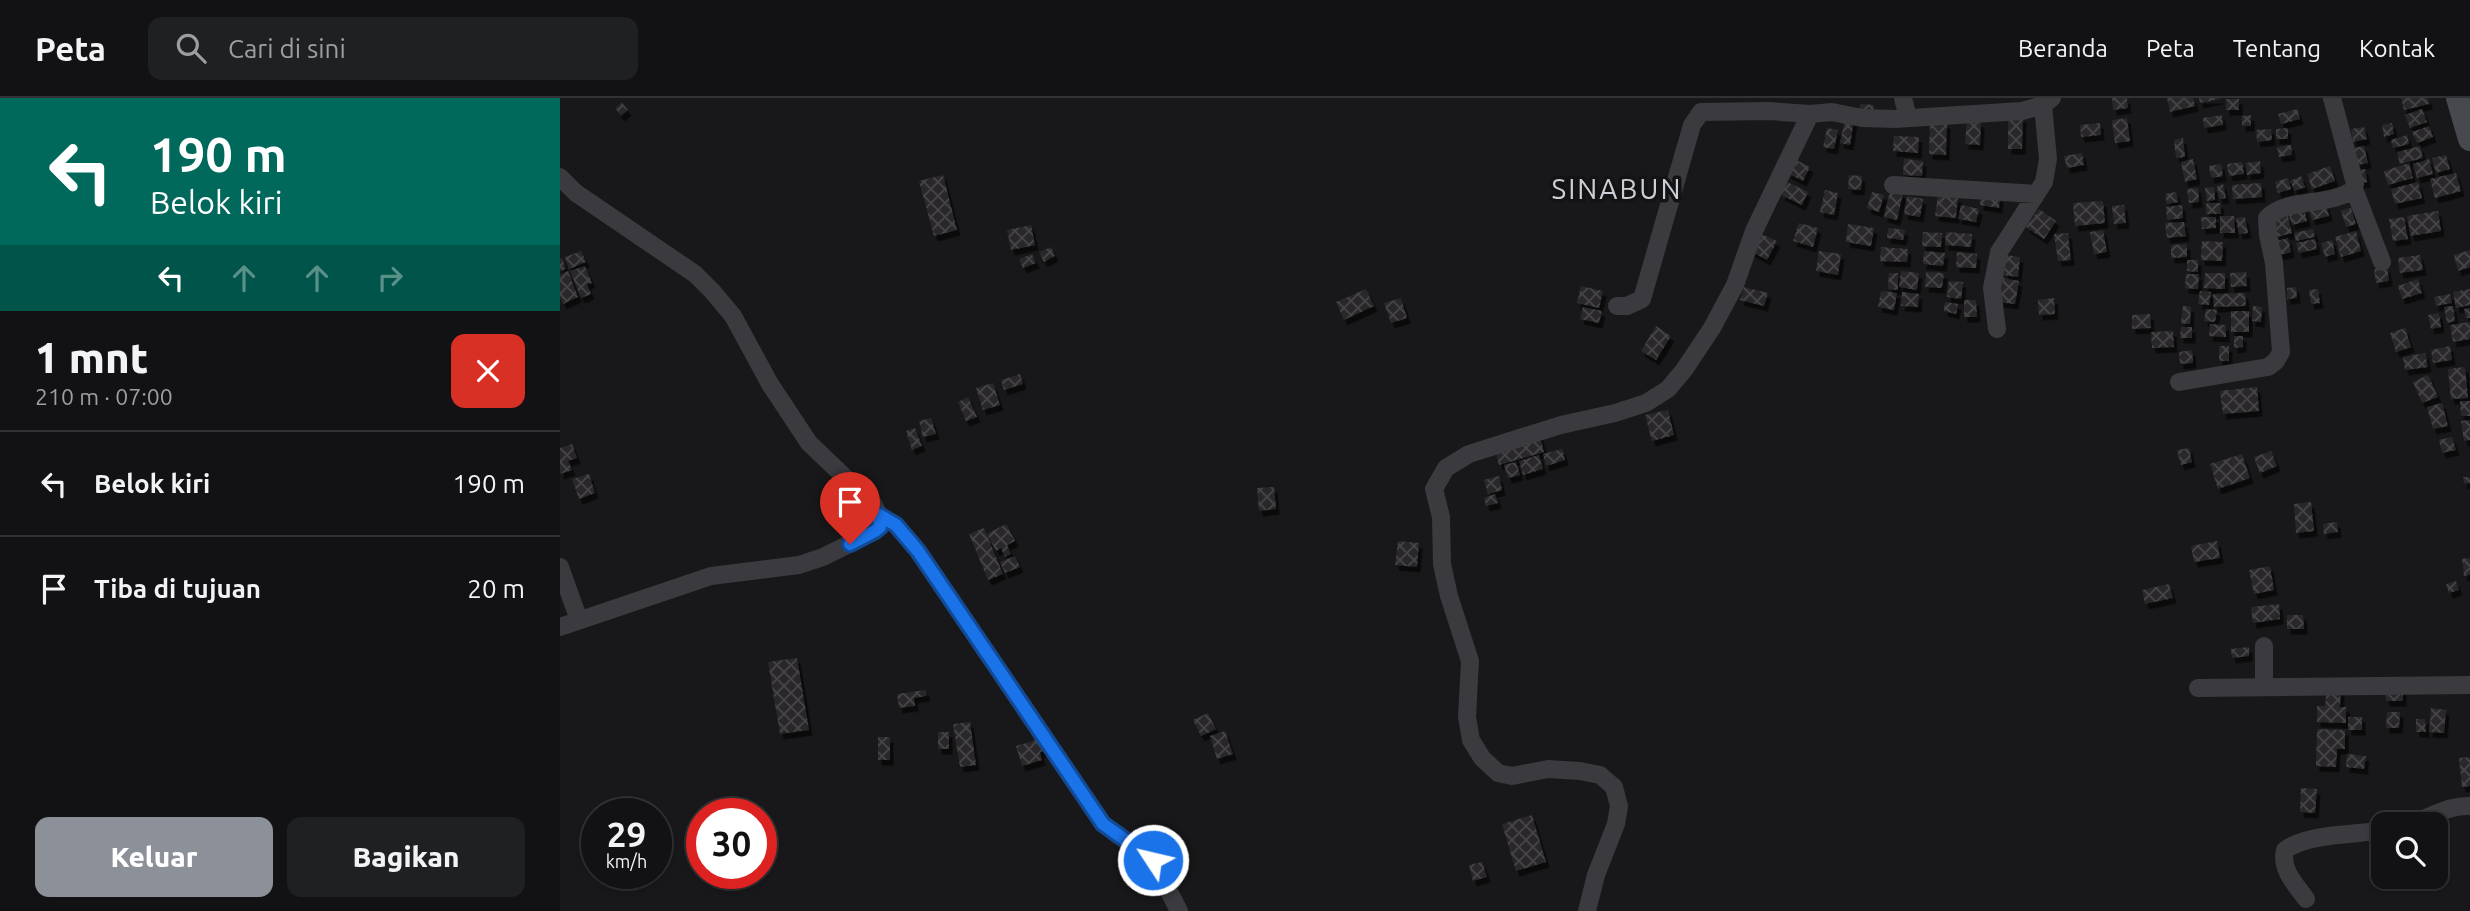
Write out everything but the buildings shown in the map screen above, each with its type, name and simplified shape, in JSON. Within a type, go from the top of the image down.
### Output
[{"type":"street","points":[[1903,98],[1908,118]]},
{"type":"street","points":[[2332,98],[2355,184],[2354,189],[2382,262]]},
{"type":"street","points":[[2458,98],[2470,139]]},
{"type":"street","points":[[1617,306],[1627,306],[1642,299],[1692,125],[1701,112],[1832,112],[1875,119],[1908,118],[2022,111],[2047,101],[2048,169],[2044,182],[1998,252],[1992,288],[1997,329]]},
{"type":"street","points":[[1587,911],[1596,875],[1616,824],[1619,806],[1614,788],[1600,775],[1580,771],[1548,769],[1512,776],[1498,773],[1482,758],[1471,740],[1467,717],[1470,661],[1449,596],[1443,564],[1441,517],[1434,489],[1446,468],[1469,454],[1561,425],[1646,403],[1668,389],[1712,328],[1735,285],[1754,230],[1810,114]]},
{"type":"street","points":[[560,177],[576,192],[695,274],[712,292],[733,316],[769,384],[809,443],[874,505],[879,515],[880,527],[823,557],[799,565],[699,579],[560,626]]},
{"type":"street","points":[[1893,185],[2036,194]]},
{"type":"street","points":[[2179,382],[2268,367],[2276,361],[2280,352],[2279,321],[2267,218],[2279,209],[2343,195],[2354,189]]},
{"type":"street","points":[[879,515],[896,525],[918,551],[1103,824],[1153,860],[1180,911]]},
{"type":"street","points":[[560,566],[579,620]]},
{"type":"street","points":[[2264,646],[2264,686]]},
{"type":"street","points":[[2198,688],[2470,685]]},
{"type":"street","points":[[2438,812],[2447,808],[2470,806]]},
{"type":"street","points":[[2306,899],[2290,877],[2283,857],[2285,850],[2292,845],[2314,840],[2371,832]]},
{"type":"district","name":"SINABUN","points":[[1617,188]]},
{"type":"route","points":[[850,544],[880,527],[879,515],[896,525],[918,551],[1103,824],[1153,860]]}]
